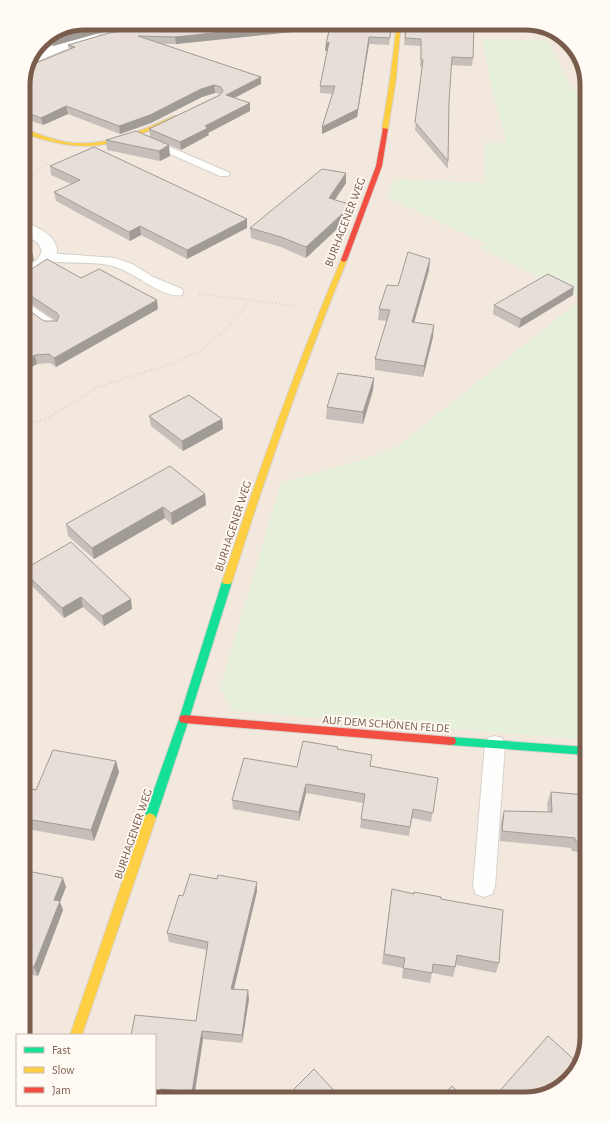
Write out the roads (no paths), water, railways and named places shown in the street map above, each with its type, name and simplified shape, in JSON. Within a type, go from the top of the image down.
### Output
[{"type":"street","name":"BURHAGENER WEG","points":[[76,1034],[184,719],[261,476],[323,309],[350,245],[380,166],[393,79],[398,30]]},
{"type":"street","points":[[39,56],[60,48],[110,35]]},
{"type":"street","points":[[30,134],[40,139],[60,144],[94,146],[137,136],[187,112]]},
{"type":"street","points":[[30,231],[45,240],[49,249],[48,257],[40,266],[30,272]]},
{"type":"street","name":"AUF DEM SCHÖNEN FELDE","points":[[184,719],[580,751]]},
{"type":"lane","points":[[137,136],[224,174]]},
{"type":"lane","points":[[48,257],[111,261],[128,267],[148,280],[177,292]]},
{"type":"lane","points":[[30,311],[52,326]]},
{"type":"lane","points":[[484,887],[495,744]]}]
